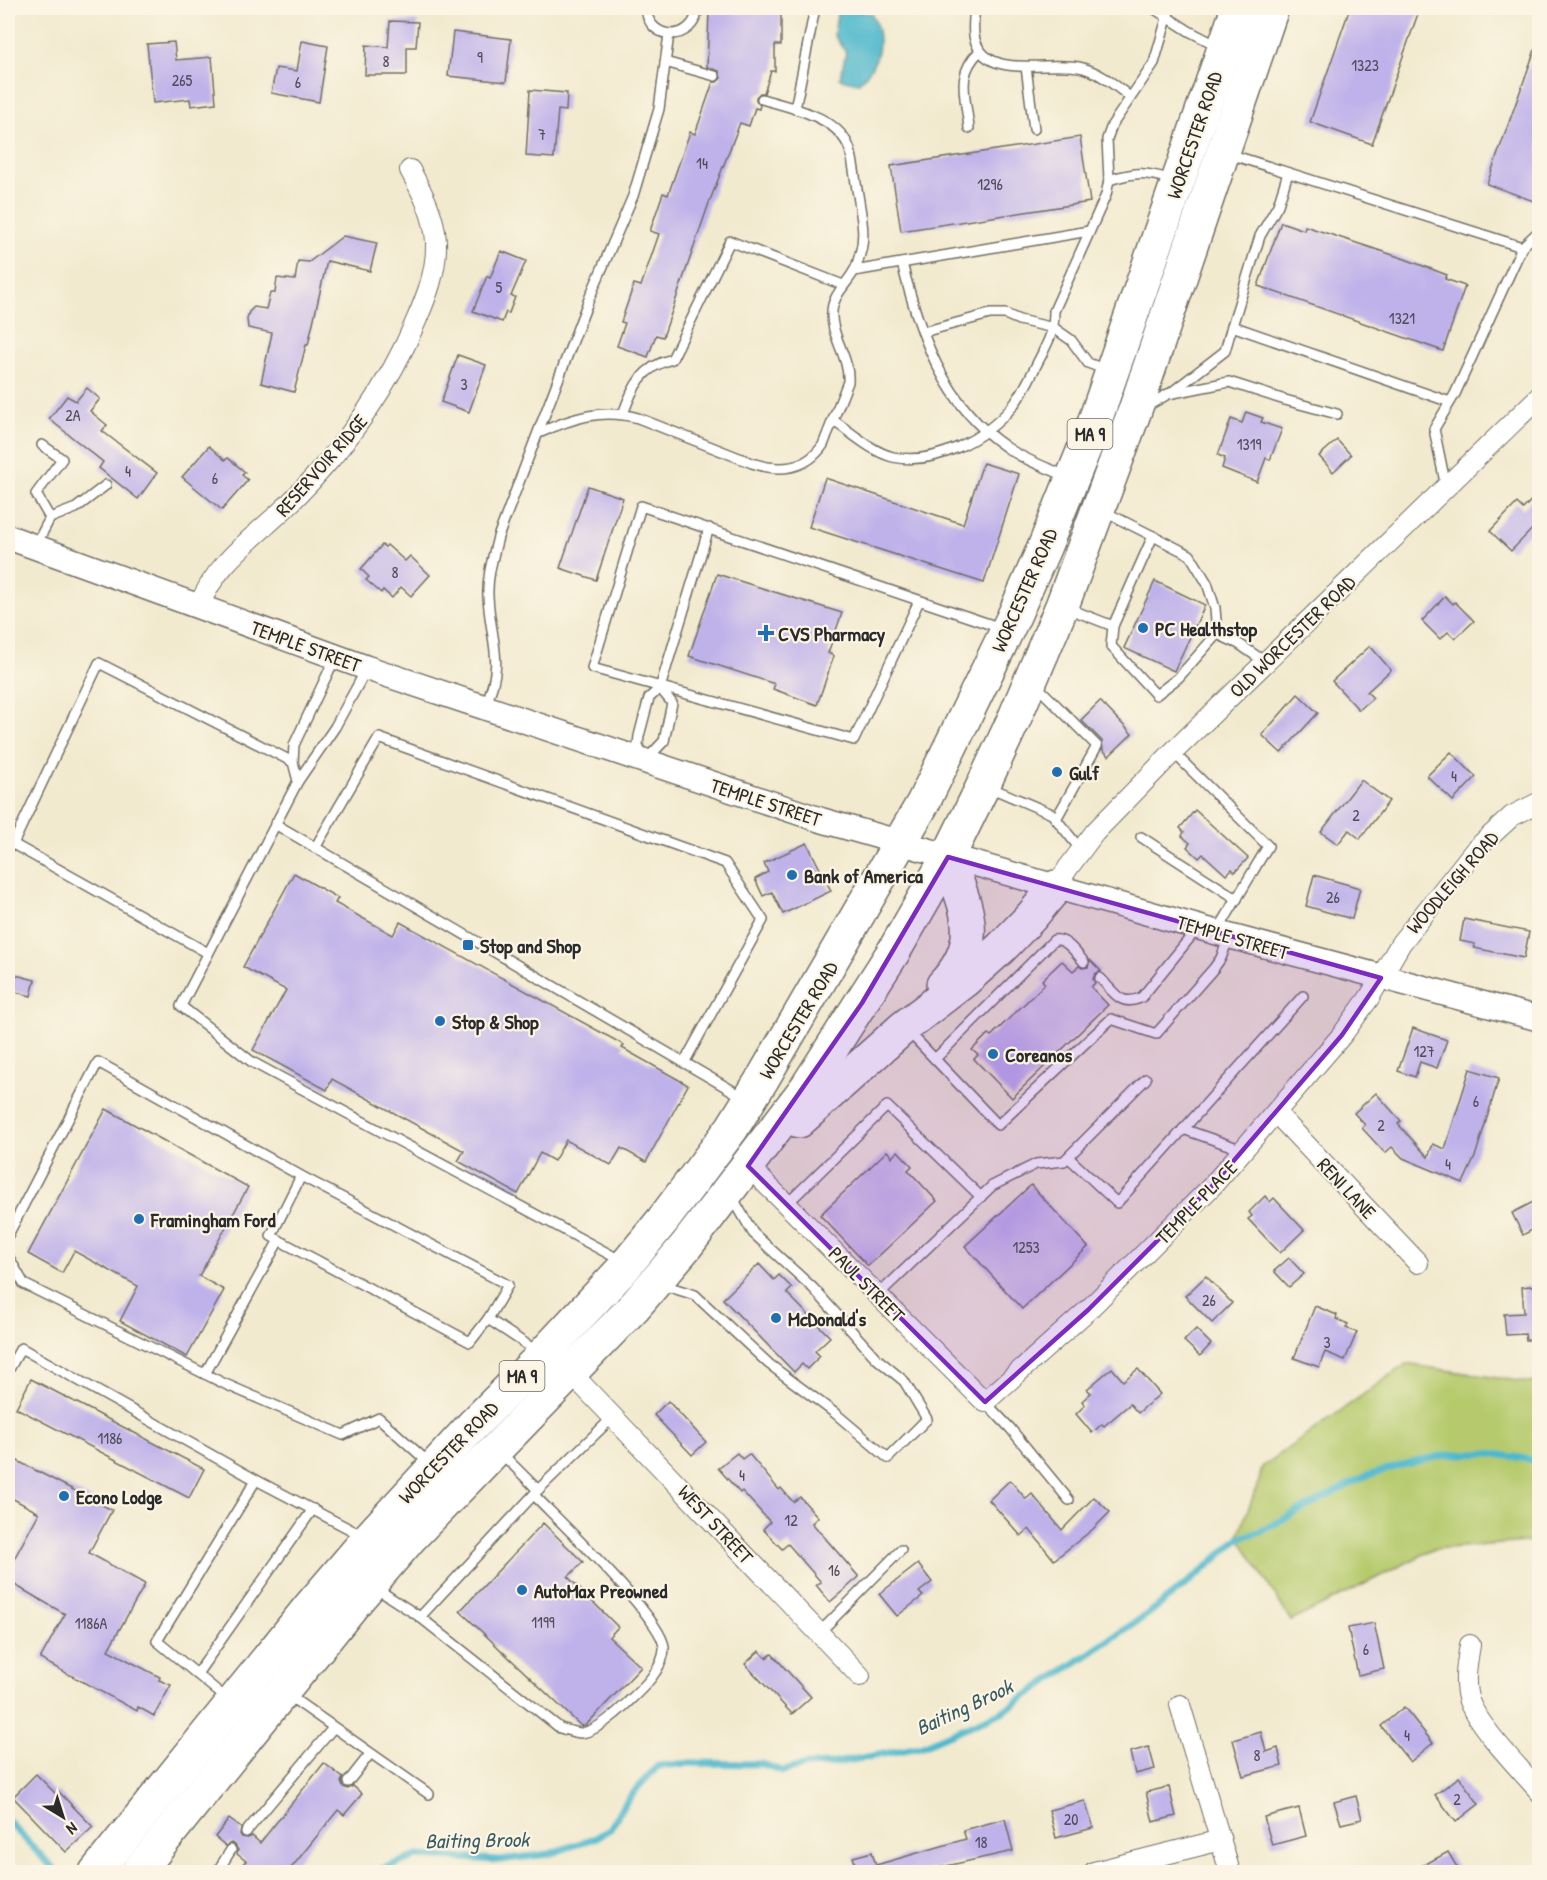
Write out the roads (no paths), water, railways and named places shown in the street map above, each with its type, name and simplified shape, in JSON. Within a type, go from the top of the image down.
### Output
[{"type":"highway","name":"WORCESTER ROAD","points":[[96,1872],[368,1539],[433,1467],[542,1355],[627,1263],[693,1180],[750,1100],[900,844],[1008,630],[1044,549],[1112,373],[1238,8]]},
{"type":"highway","name":"WORCESTER ROAD","points":[[138,1872],[410,1538],[572,1373],[655,1282],[729,1191],[832,1050],[900,941],[948,857],[984,784],[1062,606],[1134,413],[1272,8]]},
{"type":"highway","points":[[904,1027],[952,976],[968,946],[970,933],[967,915],[948,857]]},
{"type":"highway","points":[[748,1166],[904,1027],[964,981],[1001,948],[1056,888]]},
{"type":"street","name":"RESERVOIR RIDGE","points":[[199,608],[205,590],[226,561],[292,501],[347,439],[380,392],[409,339],[431,281],[436,242],[428,206],[410,170]]},
{"type":"street","name":"OLD WORCESTER ROAD","points":[[1056,888],[1095,832],[1173,752],[1539,396]]},
{"type":"street","name":"TEMPLE STREET","points":[[8,537],[367,668],[821,820],[1056,888],[1539,1019]]},
{"type":"street","name":"WOODLEIGH ROAD","points":[[1381,978],[1411,928],[1475,850],[1512,816],[1539,802]]},
{"type":"street","name":"TEMPLE PLACE","points":[[985,1402],[1126,1274],[1212,1186],[1349,1026],[1381,978]]},
{"type":"street","name":"RENI LANE","points":[[1276,1113],[1418,1263]]},
{"type":"street","name":"PAUL STREET","points":[[748,1166],[985,1402]]},
{"type":"street","name":"WEST STREET","points":[[572,1373],[860,1676]]},
{"type":"street","points":[[1470,1646],[1466,1683],[1469,1700],[1484,1725],[1539,1792]]},
{"type":"street","points":[[1180,1705],[1230,1872]]},
{"type":"street","points":[[1094,1872],[1221,1840]]},
{"type":"lane","points":[[646,8],[648,19],[653,26],[669,34],[678,33],[692,25],[698,8]]},
{"type":"lane","points":[[795,109],[814,8]]},
{"type":"lane","points":[[975,8],[974,38],[980,51],[992,61],[1026,67],[1063,65],[1083,68],[1100,75],[1130,97]]},
{"type":"lane","points":[[1153,8],[1168,11],[1189,31],[1224,49]]},
{"type":"lane","points":[[834,421],[874,449],[892,457],[911,458],[951,450],[985,430],[1012,407],[1022,393],[1054,328],[1054,311],[1106,195],[1109,180],[1107,139],[1112,125],[1154,63],[1168,11]]},
{"type":"lane","points":[[484,707],[496,677],[497,662],[488,596],[489,576],[498,537],[589,299],[633,196],[658,109],[669,34]]},
{"type":"lane","points":[[969,128],[964,80],[966,69],[980,51]]},
{"type":"lane","points":[[665,62],[715,76]]},
{"type":"lane","points":[[1026,67],[1034,129]]},
{"type":"lane","points":[[539,433],[586,415],[623,414],[766,467],[800,465],[818,453],[834,421],[848,382],[848,365],[833,323],[832,310],[843,285],[854,271],[861,252],[862,219],[850,148],[841,134],[818,118],[762,99]]},
{"type":"lane","points":[[1222,152],[1522,247]]},
{"type":"lane","points":[[1109,180],[1134,173],[1147,173],[1178,181]]},
{"type":"lane","points":[[1134,413],[1168,394],[1226,351],[1260,236],[1278,206],[1288,173]]},
{"type":"lane","points":[[1446,487],[1434,429],[1450,402],[1522,247],[1539,230]]},
{"type":"lane","points":[[854,271],[1089,231]]},
{"type":"lane","points":[[623,414],[637,382],[649,368],[672,359],[730,241],[843,285]]},
{"type":"lane","points":[[902,263],[914,310],[941,375],[969,415],[1007,448],[1072,479]]},
{"type":"lane","points":[[923,332],[990,314],[1005,314],[1019,320],[1054,328],[1071,340],[1088,363],[1112,373]]},
{"type":"lane","points":[[1232,326],[1450,402]]},
{"type":"lane","points":[[1168,394],[1229,382],[1337,414]]},
{"type":"lane","points":[[42,445],[62,459],[36,494],[50,518]]},
{"type":"lane","points":[[35,547],[50,518],[76,508],[106,485]]},
{"type":"lane","points":[[919,601],[854,741],[592,668],[641,506],[1008,630]]},
{"type":"lane","points":[[1098,509],[1153,536],[1190,555],[1207,583],[1215,608],[1217,634],[1179,678],[1156,695],[1111,646],[1113,627],[1153,536]]},
{"type":"lane","points":[[660,688],[672,703],[664,741],[644,762],[638,745],[649,698],[660,688],[709,528]]},
{"type":"lane","points":[[1062,606],[1113,627]]},
{"type":"lane","points":[[1217,634],[1239,644],[1265,662]]},
{"type":"lane","points":[[298,781],[293,762],[294,745],[336,656]]},
{"type":"lane","points":[[208,953],[13,844],[99,663],[293,762]]},
{"type":"lane","points":[[367,668],[335,727],[298,781],[181,1006],[252,1062],[627,1263]]},
{"type":"lane","points":[[1031,680],[1097,746],[1056,819]]},
{"type":"lane","points":[[315,848],[379,738],[725,863],[763,920],[684,1062]]},
{"type":"lane","points":[[1100,978],[1122,1001],[1133,1002],[1142,997],[1215,932],[1268,846],[1173,752]]},
{"type":"lane","points":[[984,784],[1052,814],[1081,850]]},
{"type":"lane","points":[[275,824],[750,1100]]},
{"type":"lane","points":[[1141,837],[1237,899]]},
{"type":"lane","points":[[904,1027],[998,1125],[1111,1019],[1156,1034],[1215,968],[1221,958],[1215,932]]},
{"type":"lane","points":[[935,1059],[1054,940],[1059,939],[1064,942],[1084,962]]},
{"type":"lane","points":[[1068,1157],[1117,1203],[1303,996]]},
{"type":"lane","points":[[8,1235],[98,1062],[301,1176],[508,1285],[470,1342],[271,1236],[301,1176]]},
{"type":"lane","points":[[878,1295],[992,1186],[1036,1164],[1064,1161],[1146,1079]]},
{"type":"lane","points":[[787,1204],[887,1106],[981,1197]]},
{"type":"lane","points":[[1183,1129],[1244,1151]]},
{"type":"lane","points":[[655,1282],[695,1295],[769,1364],[836,1414],[888,1458],[927,1419],[904,1381],[876,1358],[813,1288],[753,1233],[729,1191]]},
{"type":"lane","points":[[205,1374],[279,1240]]},
{"type":"lane","points":[[8,1256],[24,1284],[205,1374],[343,1435],[379,1418],[433,1467]]},
{"type":"lane","points":[[488,1318],[542,1355]]},
{"type":"lane","points":[[8,1371],[21,1348],[256,1480],[368,1539]]},
{"type":"lane","points":[[985,1402],[1010,1428],[1069,1500]]},
{"type":"lane","points":[[420,1617],[536,1492],[614,1416]]},
{"type":"lane","points":[[370,1585],[420,1617],[560,1728],[580,1733],[588,1731],[613,1716],[638,1693],[660,1666],[664,1647],[658,1629],[590,1550],[496,1448]]},
{"type":"lane","points":[[232,1703],[157,1641],[256,1480]]},
{"type":"lane","points":[[197,1674],[313,1509]]},
{"type":"lane","points":[[819,1633],[902,1550]]},
{"type":"lane","points":[[284,1692],[429,1794]]},
{"type":"lane","points":[[246,1832],[333,1728]]},
{"type":"lane","points":[[348,1782],[370,1754]]},
{"type":"lane","points":[[217,1872],[231,1850]]},
{"type":"water","points":[[838,8],[872,14],[876,24],[879,42],[876,60],[858,83],[840,79],[846,52],[834,35]]},
{"type":"waterway","name":"Baiting Brook","points":[[376,1872],[417,1856],[500,1860],[549,1854],[595,1838],[610,1829],[623,1806],[658,1766],[691,1763],[762,1764],[783,1771],[920,1747],[1002,1712],[1148,1614],[1200,1573],[1239,1538],[1259,1532],[1366,1476],[1445,1455],[1489,1453],[1540,1461]]},
{"type":"waterway","name":"Baiting Brook","points":[[8,1821],[55,1870]]},
{"type":"place","name":"PC Healthstop","points":[[1143,628]]},
{"type":"place","name":"CVS Pharmacy","points":[[766,633]]},
{"type":"place","name":"Gulf","points":[[1057,772]]},
{"type":"place","name":"Bank of America","points":[[792,875]]},
{"type":"place","name":"Stop and Shop","points":[[468,945]]},
{"type":"place","name":"Stop & Shop","points":[[440,1021]]},
{"type":"place","name":"Coreanos","points":[[993,1054]]},
{"type":"place","name":"Framingham Ford","points":[[139,1219]]},
{"type":"place","name":"McDonald's","points":[[776,1318]]},
{"type":"place","name":"Econo Lodge","points":[[64,1496]]},
{"type":"place","name":"AutoMax Preowned","points":[[522,1590]]}]
